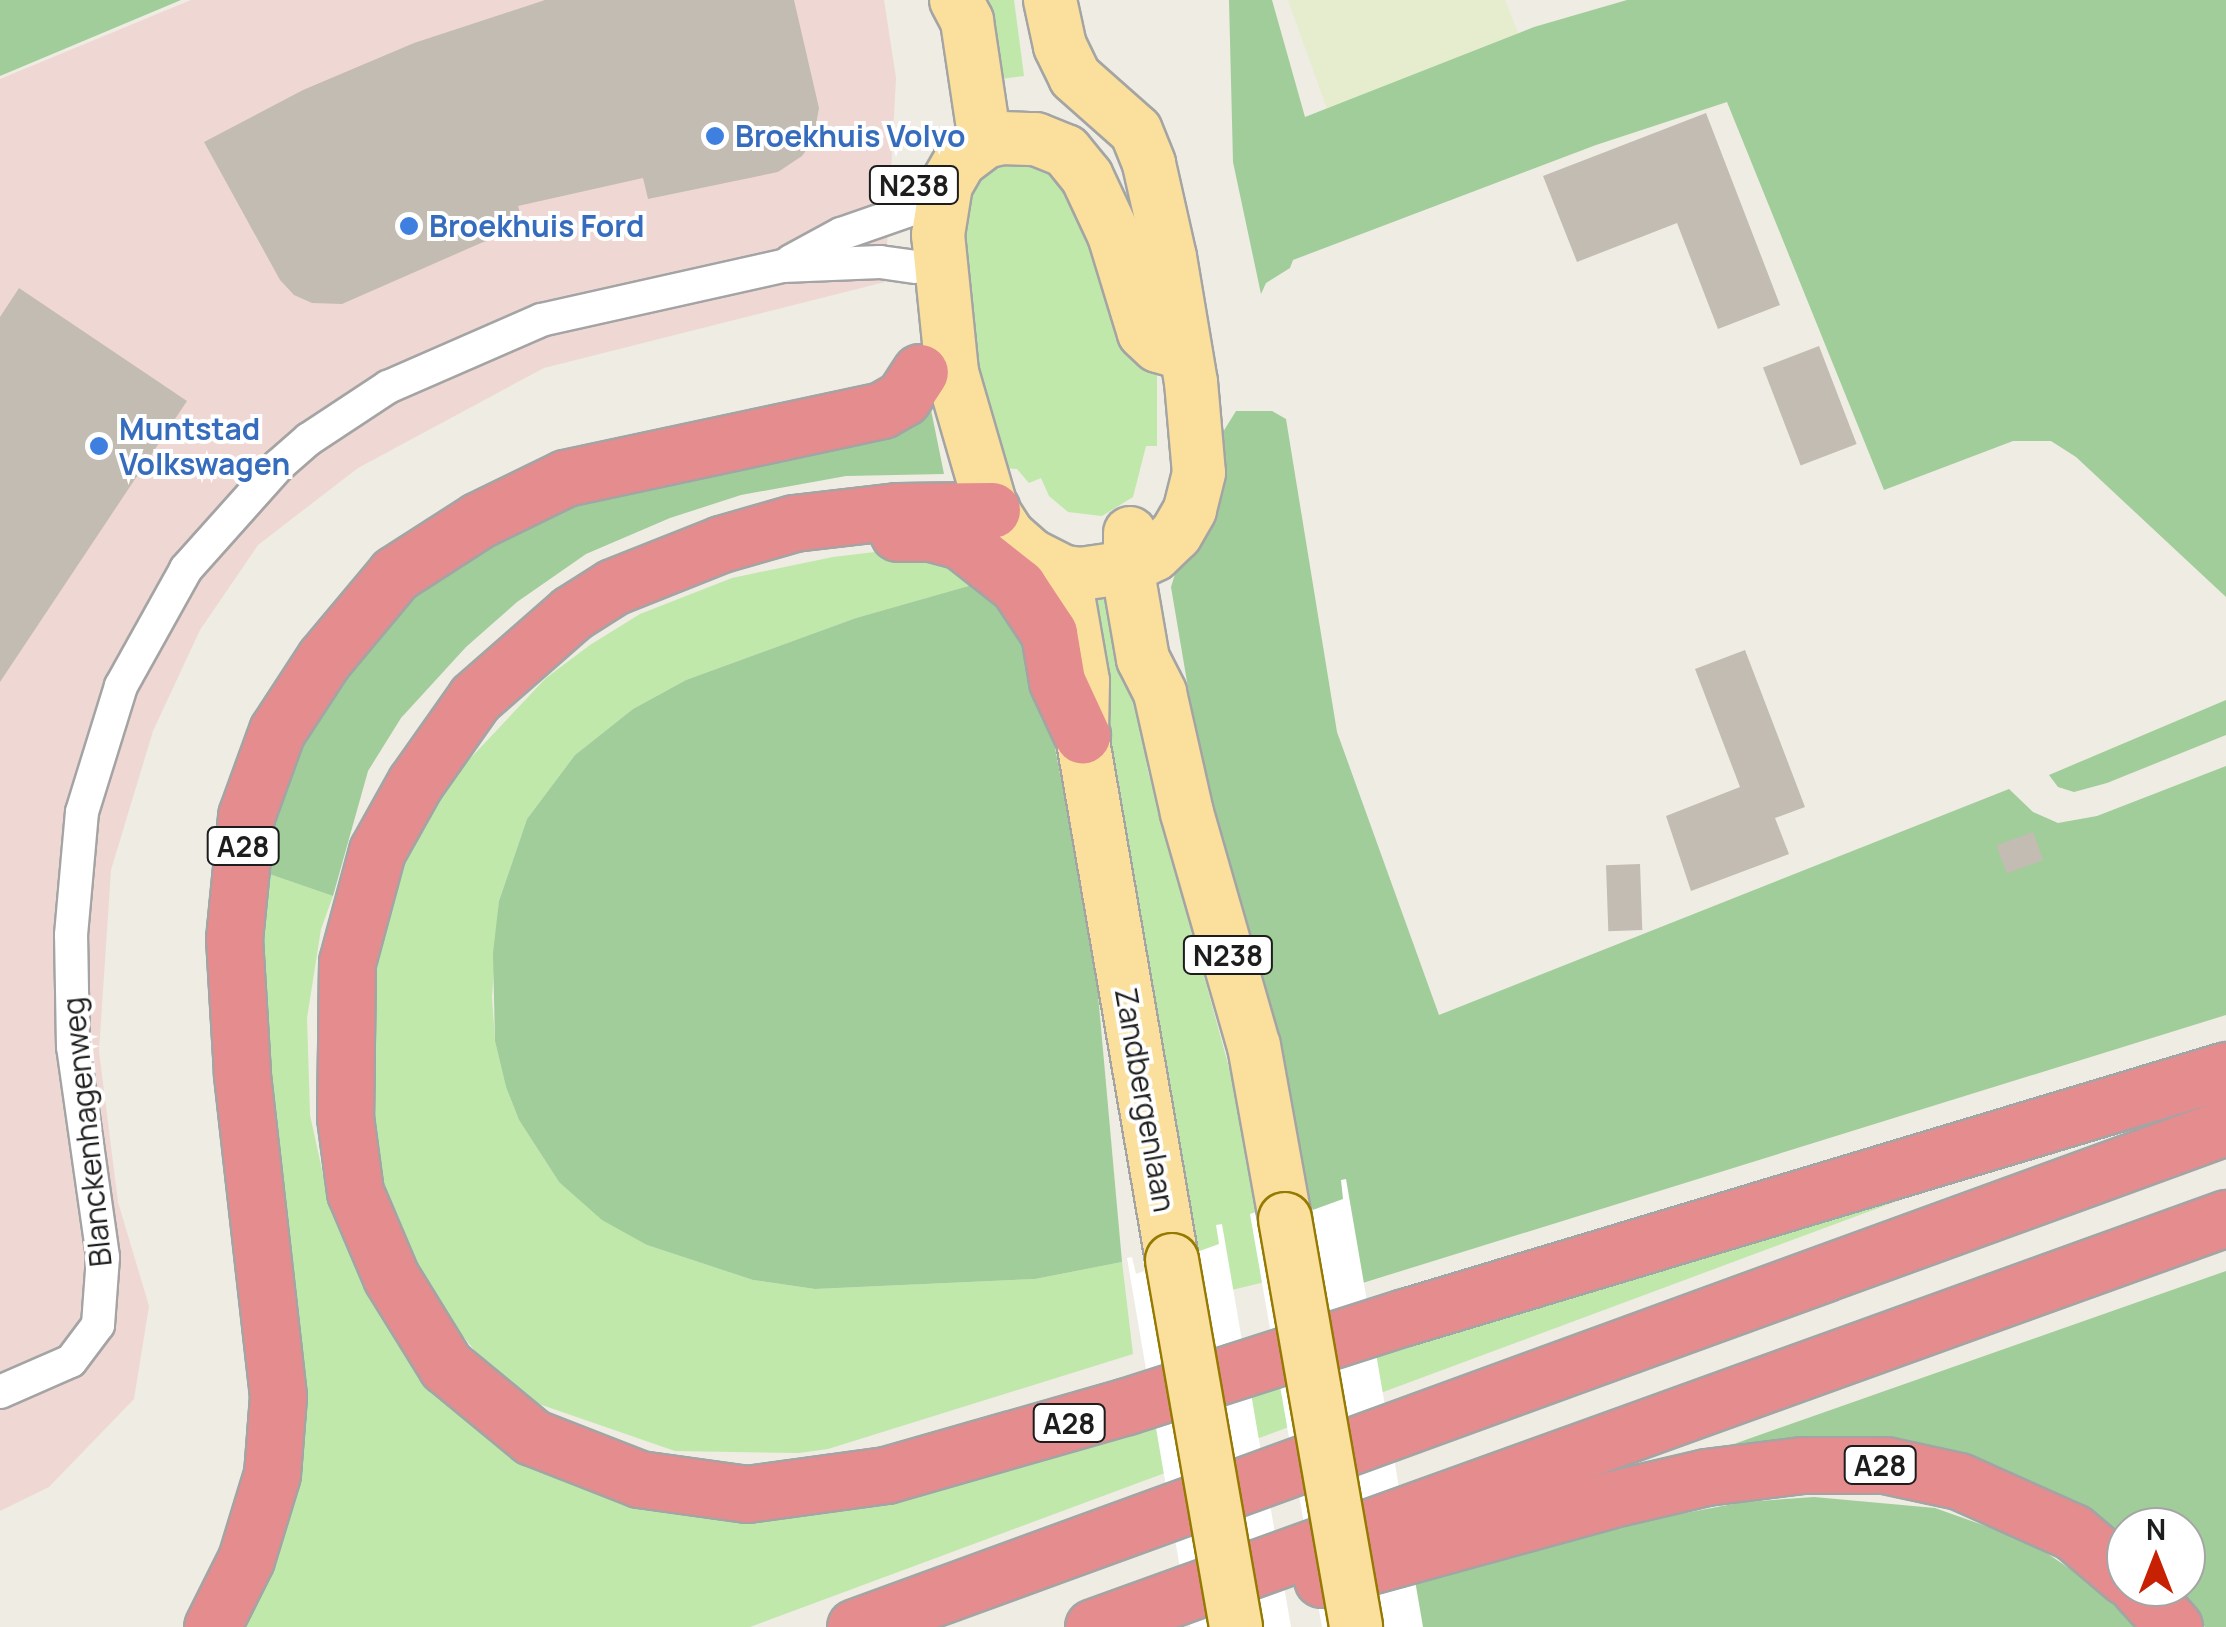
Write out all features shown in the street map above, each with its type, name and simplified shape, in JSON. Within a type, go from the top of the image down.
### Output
[{"type":"highway","name":"A28","points":[[212,1627],[246,1559],[272,1474],[278,1396],[242,1074],[234,939],[246,816],[277,731],[324,658],[394,574],[479,520],[564,478],[882,410],[903,398],[920,372]]},
{"type":"highway","name":"A28","points":[[987,499],[794,523],[721,544],[612,587],[572,614],[476,698],[415,783],[377,851],[347,962],[345,1117],[354,1192],[390,1277],[446,1366],[532,1437],[639,1479],[748,1494],[886,1476],[2226,1070]]},
{"type":"highway","name":"A28","points":[[721,544],[794,547],[884,532],[931,532],[961,541],[993,563],[1037,609],[1049,633],[1057,681],[1082,735]]},
{"type":"highway","points":[[855,1627],[2226,1126]]},
{"type":"highway","points":[[1093,1627],[2226,1218]]},
{"type":"highway","name":"A28","points":[[1148,1627],[1608,1500],[1706,1477],[1802,1465],[1885,1465],[1960,1481],[2073,1532],[2106,1560]]},
{"type":"highway","points":[[2156,1607],[2174,1627]]},
{"type":"main road","name":"N238","points":[[920,372],[927,269],[946,184],[976,124],[948,26],[953,0]]},
{"type":"main road","name":"N238","points":[[1026,0],[1038,65],[1073,101],[1127,121],[1146,152],[1176,352],[1196,416],[1196,493],[1176,534],[1138,552],[1142,658],[1160,693],[1186,813],[1254,1046],[1356,1627]]},
{"type":"main road","name":"N238","points":[[1050,0],[1068,64],[1073,101]]},
{"type":"main road","points":[[976,124],[1030,104],[1073,101]]},
{"type":"main road","name":"N238","points":[[1064,572],[1031,555],[1009,536],[987,499],[910,210],[922,163],[938,139],[976,124],[1036,139],[1077,161],[1114,236],[1144,333],[1176,352]]},
{"type":"main road","points":[[987,499],[1014,491],[1041,526],[1070,541],[1106,542],[1138,552]]},
{"type":"main road","points":[[1064,572],[1105,573],[1138,552]]},
{"type":"main road","name":"Zandbergenlaan","points":[[1064,572],[1083,681],[1082,735],[1236,1627]]},
{"type":"street","name":"Blanckenhagenweg","points":[[783,266],[840,234],[910,210]]},
{"type":"street","name":"Blanckenhagenweg","points":[[0,1392],[71,1360],[98,1325],[104,1258],[73,1047],[71,934],[82,812],[121,686],[186,569],[278,466],[388,387],[541,320],[783,266],[880,262],[927,269]]},
{"type":"shaded area","points":[[191,0],[884,0],[896,78],[885,282],[544,368],[358,468],[258,545],[200,630],[153,731],[111,870],[99,1051],[118,1202],[149,1306],[134,1399],[49,1487],[0,1511],[0,79]]},
{"type":"green space","points":[[0,0],[181,0],[0,76]]},
{"type":"green space","points":[[978,0],[1014,0],[1024,76],[993,80]]},
{"type":"green space","points":[[1229,0],[1272,0],[1305,117],[1534,27],[1627,0],[2226,0],[2226,597],[2076,457],[2051,441],[2013,441],[1884,490],[1727,102],[1596,145],[1293,260],[1290,268],[1266,283],[1261,294],[1233,162]]},
{"type":"green space","points":[[1288,0],[1505,0],[1521,40],[1327,109]]},
{"type":"green space","points":[[1012,162],[1049,170],[1065,187],[1133,345],[1138,367],[1157,374],[1157,446],[1146,446],[1133,497],[1102,516],[1068,512],[1049,496],[1041,478],[1029,483],[1017,469],[988,467],[957,231],[966,233],[971,192],[983,175]]},
{"type":"green space","points":[[929,400],[944,474],[846,476],[741,495],[670,518],[586,554],[517,602],[466,647],[401,718],[368,771],[333,896],[252,868],[297,736],[402,597],[538,511]]},
{"type":"green space","points":[[1236,411],[1272,411],[1286,419],[1337,732],[1439,1015],[2009,789],[2033,812],[2058,823],[2097,816],[2226,766],[2226,1015],[1340,1290],[1306,1190],[1209,812],[1171,587],[1215,445]]},
{"type":"green space","points":[[925,546],[979,583],[856,618],[686,680],[633,709],[575,755],[527,819],[499,901],[492,997],[495,1041],[506,1087],[519,1120],[559,1182],[647,1245],[753,1280],[815,1289],[1035,1279],[1122,1262],[1133,1354],[828,1449],[799,1453],[675,1451],[539,1404],[480,1357],[430,1296],[360,1157],[379,898],[448,782],[546,678],[590,645],[640,614],[732,578],[833,557]]},
{"type":"green space","points":[[979,583],[1036,649],[1094,950],[1122,1262],[1035,1279],[815,1289],[753,1280],[647,1245],[602,1220],[559,1182],[519,1120],[506,1087],[495,1041],[493,953],[499,901],[527,819],[575,755],[633,709],[686,680],[856,618]]},
{"type":"green space","points":[[1118,593],[1148,771],[1234,1086],[1269,1281],[1207,1296],[1083,598]]},
{"type":"green space","points":[[2226,700],[2226,735],[2107,783],[2074,792],[2058,787],[2049,775]]},
{"type":"green space","points":[[252,868],[333,896],[321,929],[307,1018],[310,1115],[327,1193],[363,1273],[419,1359],[745,1502],[2226,1079],[750,1627],[222,1627],[264,1491]]},
{"type":"green space","points":[[2226,1271],[2226,1627],[2205,1627],[2190,1607],[2206,1607],[2206,1507],[2106,1507],[2106,1538],[1717,1450]]},
{"type":"green space","points":[[1814,1497],[1935,1508],[2045,1552],[2100,1589],[2106,1595],[2106,1607],[2117,1607],[2136,1627],[1397,1627],[1386,1563],[1509,1546],[1744,1502]]},
{"type":"pier","points":[[1346,1179],[1423,1627],[1322,1627],[1250,1214],[1256,1212],[1260,1229],[1343,1199],[1341,1180]]},
{"type":"pier","points":[[1222,1224],[1291,1627],[1190,1627],[1127,1258],[1132,1257],[1136,1274],[1219,1244],[1216,1225]]},
{"type":"building","points":[[545,0],[794,0],[819,108],[813,141],[802,156],[778,172],[648,199],[643,178],[518,206],[525,228],[481,243],[342,304],[312,303],[294,295],[280,280],[204,142],[303,90],[414,43]]},
{"type":"building","points":[[1706,113],[1780,305],[1718,329],[1677,223],[1577,262],[1543,176]]},
{"type":"building","points":[[19,288],[187,401],[0,682],[0,317]]},
{"type":"building","points":[[1819,346],[1857,444],[1801,466],[1763,368]]},
{"type":"building","points":[[1745,650],[1805,807],[1775,818],[1789,854],[1691,891],[1666,816],[1740,787],[1695,669]]},
{"type":"building","points":[[2033,832],[2043,860],[2007,874],[1996,845]]},
{"type":"building","points":[[1640,864],[1642,930],[1608,931],[1606,865]]},
{"type":"place","name":"Broekhuis Volvo","points":[[715,136]]},
{"type":"place","name":"Broekhuis Ford","points":[[409,226]]},
{"type":"place","name":"Muntstad Volkswagen","points":[[99,446]]}]
